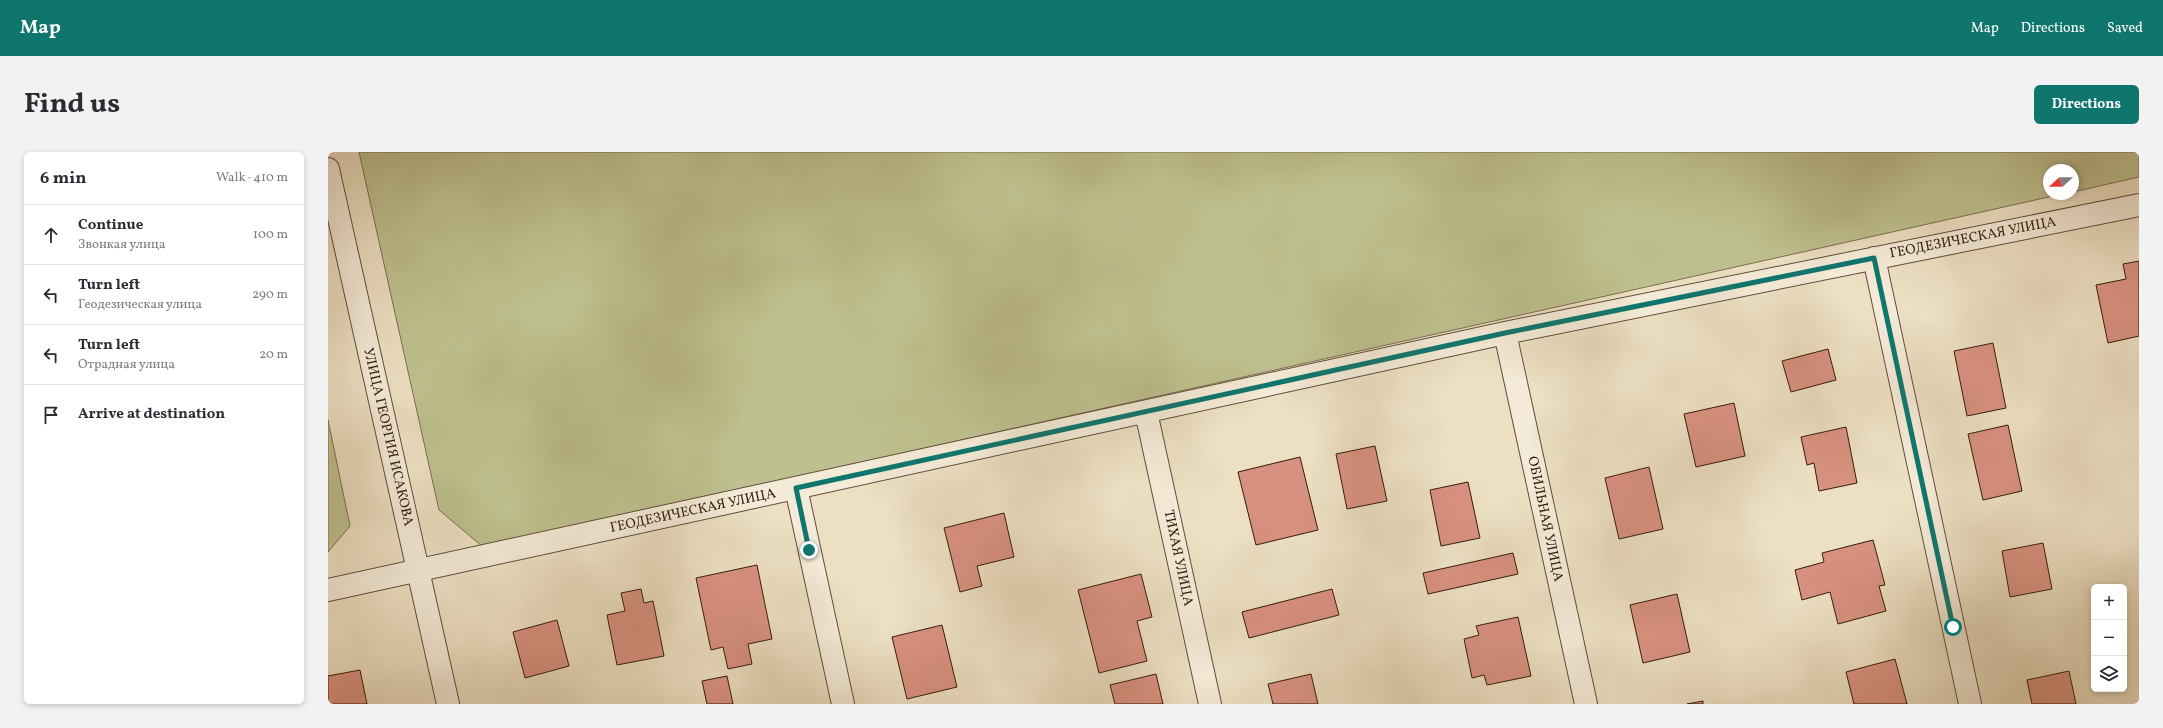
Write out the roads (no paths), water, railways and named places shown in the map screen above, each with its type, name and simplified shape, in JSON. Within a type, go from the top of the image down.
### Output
[{"type":"street","name":"УЛИЦА ГЕОРГИЯ ИСАКОВА","points":[[328,169],[448,704]]},
{"type":"street","name":"ГЕОДЕЗИЧЕСКАЯ УЛИЦА","points":[[328,590],[1505,333],[2139,205]]},
{"type":"street","points":[[1874,258],[1970,704]]},
{"type":"street","name":"ОБИЛЬНАЯ УЛИЦА","points":[[1505,333],[1586,704]]},
{"type":"street","name":"ТИХАЯ УЛИЦА","points":[[1146,412],[1210,704]]},
{"type":"street","points":[[796,488],[843,704]]}]
